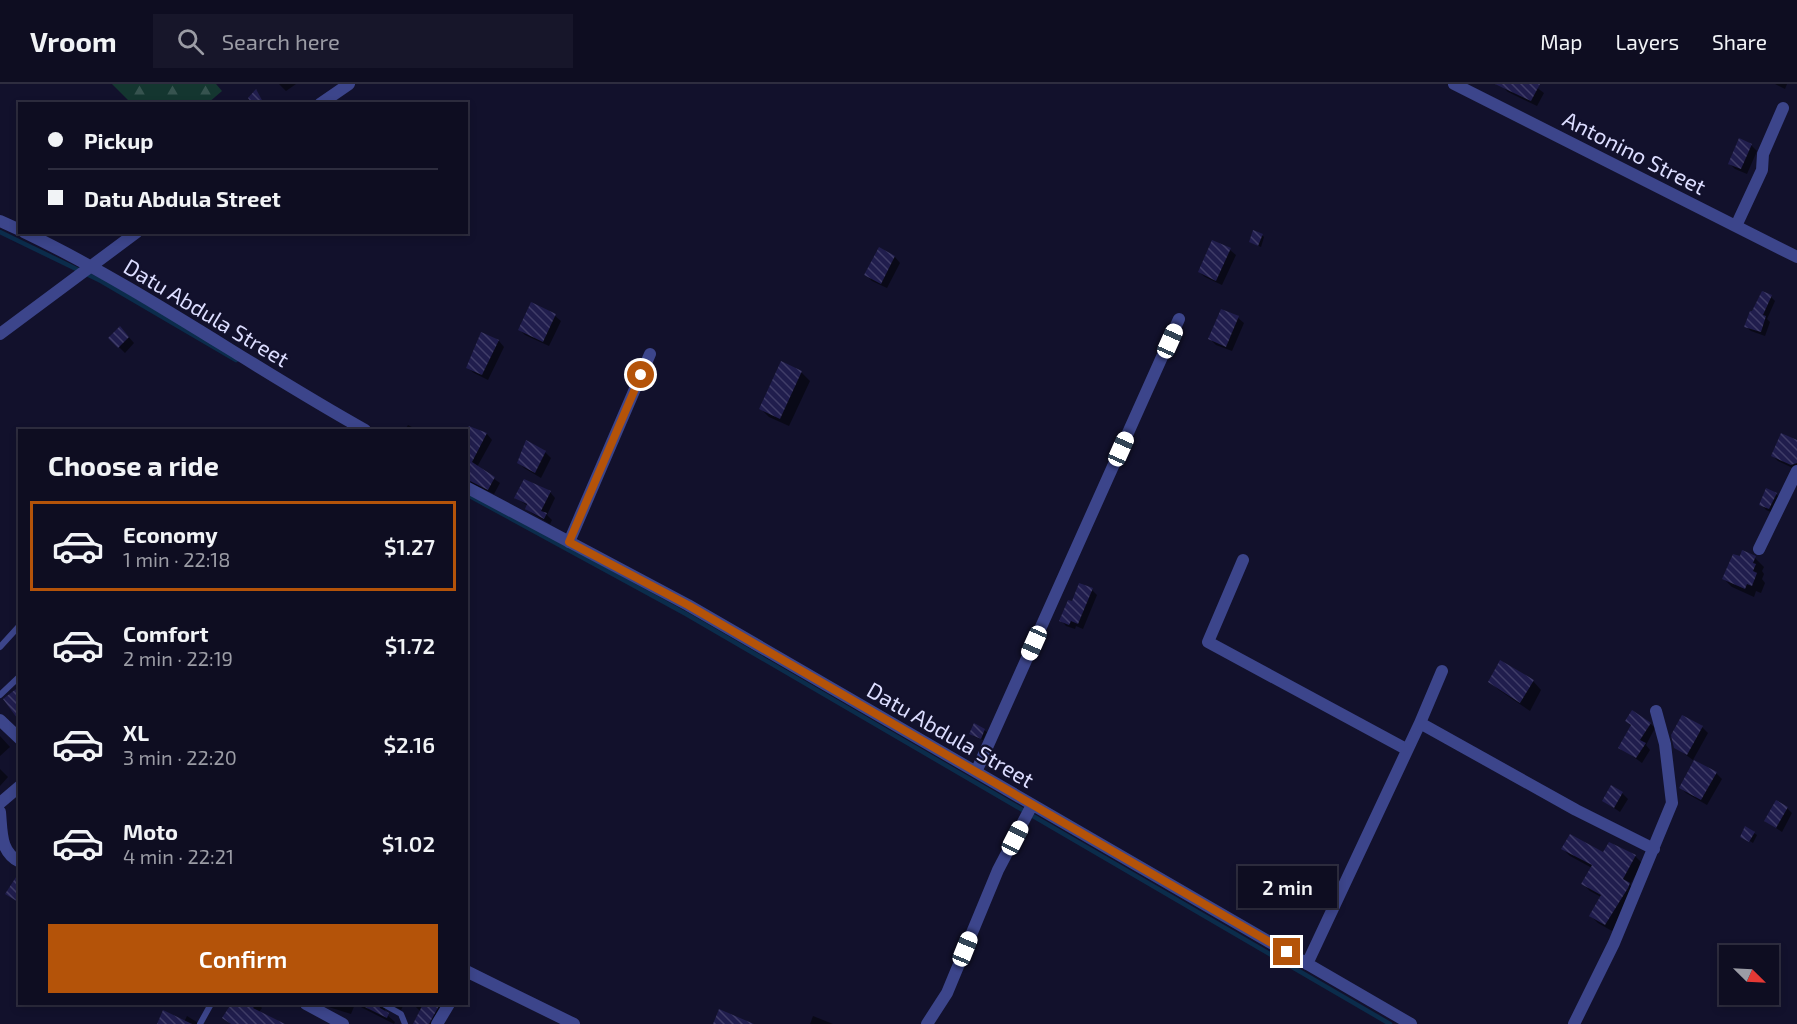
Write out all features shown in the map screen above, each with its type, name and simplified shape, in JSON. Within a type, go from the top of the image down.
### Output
[{"type":"street","points":[[323,102],[349,84]]},
{"type":"street","name":"Antonino Street","points":[[1455,84],[1797,257]]},
{"type":"street","points":[[1736,226],[1762,170],[1762,154],[1783,108]]},
{"type":"street","points":[[0,221],[18,229]]},
{"type":"street","name":"Datu Abdula Street","points":[[28,234],[91,266],[307,398],[363,429]]},
{"type":"street","points":[[0,334],[134,234]]},
{"type":"street","points":[[976,772],[1179,319]]},
{"type":"street","points":[[569,542],[650,354]]},
{"type":"street","points":[[1759,549],[1797,471]]},
{"type":"street","name":"Datu Abdula Street","points":[[468,488],[688,605],[1411,1024]]},
{"type":"street","points":[[1243,560],[1208,642],[1406,749]]},
{"type":"street","points":[[1307,964],[1442,671]]},
{"type":"street","points":[[1574,1024],[1614,943],[1672,803],[1665,744],[1656,711]]},
{"type":"street","points":[[0,720],[18,737]]},
{"type":"street","points":[[1420,723],[1576,810],[1654,849]]},
{"type":"street","points":[[0,803],[18,788]]},
{"type":"street","points":[[927,1024],[947,993],[998,870],[1032,806]]},
{"type":"street","points":[[0,812],[3,844],[10,857],[18,861]]},
{"type":"street","points":[[468,973],[574,1024]]},
{"type":"street","points":[[308,1005],[343,1024]]},
{"type":"street","points":[[437,1024],[449,1005]]},
{"type":"lane","points":[[0,646],[18,627]]},
{"type":"lane","points":[[0,695],[18,678]]},
{"type":"lane","points":[[200,1024],[210,1005]]},
{"type":"lane","points":[[385,1005],[401,1014],[405,1024]]},
{"type":"green space","points":[[112,84],[216,84],[222,91],[209,102],[130,102]]},
{"type":"building","points":[[1495,84],[1540,84],[1531,101]]},
{"type":"building","points":[[256,89],[263,102],[251,102],[248,98]]},
{"type":"building","points":[[1739,138],[1752,144],[1741,169],[1728,164]]},
{"type":"building","points":[[1253,230],[1263,234],[1258,246],[1249,242]]},
{"type":"building","points":[[1212,240],[1231,248],[1216,281],[1198,272]]},
{"type":"building","points":[[879,247],[895,256],[881,284],[864,275]]},
{"type":"building","points":[[1762,291],[1772,295],[1763,315],[1766,316],[1761,332],[1744,327]]},
{"type":"building","points":[[531,302],[556,314],[543,342],[518,330]]},
{"type":"building","points":[[1221,309],[1239,316],[1226,347],[1208,339]]},
{"type":"building","points":[[120,326],[129,337],[118,348],[108,338]]},
{"type":"building","points":[[481,332],[499,340],[482,375],[466,368]]},
{"type":"building","points":[[781,361],[802,371],[780,419],[759,409]]},
{"type":"building","points":[[469,426],[487,433],[472,462],[495,477],[488,490],[468,480]]},
{"type":"building","points":[[1781,433],[1797,440],[1797,463],[1791,465],[1771,456]]},
{"type":"building","points":[[526,440],[546,451],[535,473],[517,463]]},
{"type":"building","points":[[524,479],[551,491],[541,511],[547,513],[544,519],[525,509],[527,504],[514,498]]},
{"type":"building","points":[[1766,488],[1777,493],[1769,509],[1759,505]]},
{"type":"building","points":[[1742,550],[1756,556],[1753,571],[1757,573],[1752,586],[1747,584],[1745,589],[1722,579],[1733,554],[1740,556]]},
{"type":"building","points":[[1079,583],[1093,588],[1078,624],[1071,621],[1069,625],[1059,621],[1068,600],[1072,601]]},
{"type":"building","points":[[1500,660],[1534,680],[1520,703],[1488,682]]},
{"type":"building","points":[[18,688],[18,719],[3,699]]},
{"type":"building","points":[[1632,710],[1651,723],[1640,740],[1646,743],[1636,758],[1618,748],[1631,725],[1625,721]]},
{"type":"building","points":[[1682,715],[1703,726],[1687,755],[1674,748],[1671,735]]},
{"type":"building","points":[[974,723],[985,729],[981,739],[969,734]]},
{"type":"building","points":[[1694,760],[1717,772],[1701,800],[1679,788]]},
{"type":"building","points":[[1611,785],[1623,792],[1614,808],[1602,801]]},
{"type":"building","points":[[1776,800],[1788,807],[1776,828],[1764,821]]},
{"type":"building","points":[[1745,826],[1755,832],[1749,842],[1740,837]]},
{"type":"building","points":[[1570,834],[1603,852],[1609,842],[1636,855],[1623,879],[1630,883],[1628,888],[1605,925],[1589,916],[1601,895],[1581,884],[1592,865],[1561,849]]},
{"type":"building","points":[[18,874],[18,902],[5,894]]},
{"type":"building","points":[[230,1005],[255,1005],[253,1008],[285,1024],[231,1024],[222,1018]]},
{"type":"building","points":[[361,1005],[378,1005],[389,1013],[387,1018]]},
{"type":"building","points":[[422,1005],[439,1005],[429,1024],[413,1024]]},
{"type":"building","points":[[719,1009],[754,1024],[713,1024]]},
{"type":"building","points":[[163,1010],[192,1024],[157,1024]]},
{"type":"waterway","points":[[0,232],[101,281],[236,360]]},
{"type":"waterway","points":[[468,495],[686,614],[1390,1024]]},
{"type":"route","points":[[641,375],[569,542],[688,605],[1287,952]]}]
